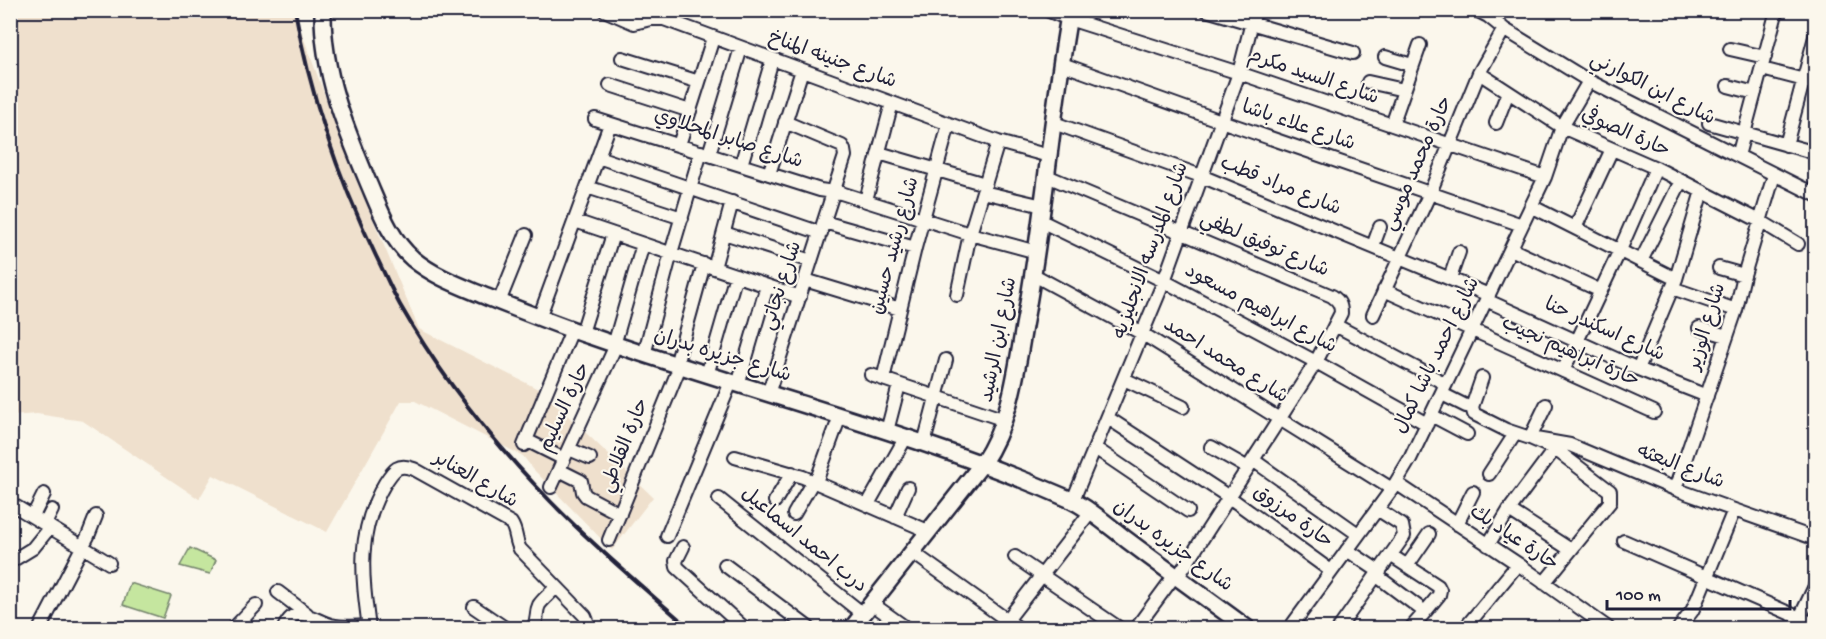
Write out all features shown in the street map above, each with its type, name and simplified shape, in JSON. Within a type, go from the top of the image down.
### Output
[{"type":"street","name":"شارع جزيره بدران","points":[[323,10],[324,46],[328,68],[353,147],[391,231],[410,256],[427,270],[445,280],[577,332],[924,443],[1073,500],[1247,628]]},
{"type":"street","name":"شارع جنينه المناخ","points":[[604,10],[634,23],[652,15],[998,142],[1049,156]]},
{"type":"street","name":"شارع السيد مكرم","points":[[1047,10],[1069,15],[1545,177]]},
{"type":"street","points":[[1206,10],[1353,53]]},
{"type":"street","name":"شارع المدرسه الانجليزيه","points":[[1073,500],[1164,281],[1239,73],[1255,10]]},
{"type":"street","points":[[1738,156],[1777,12],[1762,10]]},
{"type":"street","name":"شارع ابن الكوارني","points":[[1481,12],[1504,29],[1589,81],[1815,195]]},
{"type":"street","name":"شارع ابن الرشيد","points":[[852,628],[982,464],[1005,420],[1014,385],[1034,275],[1069,15]]},
{"type":"street","name":"حارة محمد موسي","points":[[1373,315],[1430,193],[1479,73],[1504,29]]},
{"type":"street","points":[[1786,145],[1809,81],[1815,33]]},
{"type":"street","points":[[679,145],[713,38]]},
{"type":"street","points":[[1392,125],[1420,45]]},
{"type":"street","points":[[645,355],[690,188],[705,153],[741,48]]},
{"type":"street","points":[[1730,49],[1809,81]]},
{"type":"street","points":[[1385,57],[1412,65]]},
{"type":"street","points":[[622,58],[699,82]]},
{"type":"street","points":[[741,165],[772,60]]},
{"type":"street","name":"شارع علاء باشا","points":[[1062,64],[1522,225]]},
{"type":"street","points":[[769,174],[802,70]]},
{"type":"street","name":"حارة الصوفي","points":[[1479,73],[1562,127],[1656,168],[1760,221],[1798,244]]},
{"type":"street","points":[[1368,81],[1404,90]]},
{"type":"street","name":"شارع احمد باشا كمال","points":[[1290,628],[1394,486],[1429,420],[1545,177],[1562,127],[1589,81]]},
{"type":"street","points":[[610,85],[690,111]]},
{"type":"street","points":[[1728,86],[1755,93]]},
{"type":"street","points":[[1496,123],[1508,92]]},
{"type":"street","points":[[866,200],[892,103]]},
{"type":"street","name":"شارع صابر المحلاوي","points":[[595,119],[820,190],[834,191],[866,200],[970,234],[1037,252]]},
{"type":"street","name":"شارع نجاتي","points":[[768,394],[845,156],[842,147],[785,122]]},
{"type":"street","name":"شارع مراد قطب","points":[[1054,123],[1201,176],[1450,278],[1487,297]]},
{"type":"street","points":[[1709,123],[1815,153]]},
{"type":"street","points":[[539,318],[610,124]]},
{"type":"street","name":"شارع رشيد حسين","points":[[899,385],[877,377],[900,309],[949,124]]},
{"type":"street","points":[[957,295],[970,234],[998,142]]},
{"type":"street","points":[[1575,228],[1611,149]]},
{"type":"street","name":"شارع ابراهيم مسعود","points":[[879,153],[936,170],[1042,213],[1316,362],[1429,420],[1467,434]]},
{"type":"street","points":[[598,157],[732,202],[822,227],[915,248]]},
{"type":"street","points":[[1563,371],[1656,168]]},
{"type":"street","name":"شارع الوزير","points":[[1675,489],[1736,310],[1774,175]]},
{"type":"street","name":"شارع توفيق لطفي","points":[[1047,176],[1332,296],[1341,307],[1341,313],[1335,325]]},
{"type":"street","points":[[1641,261],[1681,181]]},
{"type":"street","points":[[587,187],[682,218]]},
{"type":"street","points":[[1638,369],[1674,283],[1702,191]]},
{"type":"street","name":"حارة القلاطي","points":[[609,540],[678,366],[709,266],[724,233],[732,202]]},
{"type":"street","points":[[1531,206],[1641,261],[1674,283],[1736,310]]},
{"type":"street","points":[[575,221],[800,297]]},
{"type":"street","points":[[1373,246],[1380,227]]},
{"type":"street","points":[[724,233],[811,261]]},
{"type":"street","points":[[499,302],[526,234]]},
{"type":"street","points":[[590,458],[564,459],[525,443],[577,332],[613,234]]},
{"type":"street","name":"حارة السليم","points":[[551,487],[615,345],[643,244]]},
{"type":"street","points":[[1511,249],[1601,291]]},
{"type":"street","points":[[1450,278],[1460,252]]},
{"type":"street","points":[[1719,268],[1744,275]]},
{"type":"street","points":[[707,375],[736,275]]},
{"type":"street","name":"شارع محمد احمد","points":[[1034,275],[1143,334],[1394,486]]},
{"type":"street","points":[[805,280],[900,309]]},
{"type":"street","points":[[667,536],[735,383],[767,286]]},
{"type":"street","name":"حارة ابراهيم نجيب","points":[[1384,290],[1654,412]]},
{"type":"street","name":"شارع اسكندر حنا","points":[[1487,297],[1638,369],[1707,396]]},
{"type":"street","points":[[1136,628],[1176,576],[1251,464],[1316,362],[1335,325],[1444,389],[1466,406]]},
{"type":"street","points":[[1699,328],[1727,336]]},
{"type":"street","points":[[924,443],[946,360]]},
{"type":"street","points":[[1482,378],[1472,412],[1515,434],[1557,446],[1610,492],[1610,502],[1544,583]]},
{"type":"street","points":[[1124,379],[1183,407]]},
{"type":"street","points":[[887,431],[899,385],[1005,420]]},
{"type":"street","points":[[1530,438],[1546,405]]},
{"type":"street","points":[[794,514],[814,481],[840,416]]},
{"type":"street","name":"حارة مرزوق","points":[[1108,418],[1229,497],[1331,571]]},
{"type":"street","points":[[1489,474],[1515,434]]},
{"type":"street","points":[[868,504],[906,437]]},
{"type":"street","name":"شارع البعثه","points":[[1557,446],[1570,445],[1675,489],[1815,539]]},
{"type":"street","points":[[1488,545],[1509,510],[1557,446]]},
{"type":"street","points":[[1211,447],[1251,464],[1358,534]]},
{"type":"street","points":[[1095,448],[1188,511]]},
{"type":"street","points":[[735,457],[814,481],[928,531]]},
{"type":"street","points":[[564,459],[581,481],[584,494],[620,514]]},
{"type":"street","name":"شارع العنابر","points":[[369,627],[362,555],[365,534],[370,513],[379,494],[396,468],[405,466],[511,523],[515,529],[519,549],[556,587],[585,622]]},
{"type":"street","points":[[776,501],[792,473]]},
{"type":"street","name":"حارة عياد بك","points":[[1394,486],[1518,564],[1608,628]]},
{"type":"street","points":[[895,516],[908,488]]},
{"type":"street","points":[[1457,524],[1473,492]]},
{"type":"street","points":[[33,516],[44,494]]},
{"type":"street","name":"درب احمد اسماعيل","points":[[719,499],[867,609],[906,628]]},
{"type":"street","points":[[10,503],[109,563]]},
{"type":"street","points":[[1340,628],[1404,536],[1402,525],[1377,508]]},
{"type":"street","points":[[15,559],[33,548],[47,525],[52,510]]},
{"type":"street","points":[[1509,510],[1570,550]]},
{"type":"street","points":[[1679,628],[1692,611],[1734,510]]},
{"type":"street","points":[[1004,624],[1090,513]]},
{"type":"street","points":[[40,628],[96,516]]},
{"type":"street","points":[[1407,566],[1429,534]]},
{"type":"street","points":[[1624,541],[1707,578],[1798,623],[1815,625]]},
{"type":"street","points":[[683,547],[676,561],[677,567],[744,628]]},
{"type":"street","points":[[1347,550],[1425,612]]},
{"type":"street","points":[[912,552],[1004,624],[1018,628]]},
{"type":"street","points":[[1392,556],[1438,586],[1440,590],[1439,595],[1411,628]]},
{"type":"street","points":[[1015,557],[1119,628]]},
{"type":"street","points":[[1465,628],[1518,564]]},
{"type":"street","points":[[725,565],[809,628]]},
{"type":"street","points":[[1798,623],[1815,584]]},
{"type":"street","points":[[533,628],[540,604],[556,587]]},
{"type":"street","points":[[278,592],[307,614],[324,622],[342,627],[369,627]]},
{"type":"street","points":[[234,628],[256,605]]},
{"type":"street","points":[[474,607],[506,628]]},
{"type":"street","points":[[284,628],[293,616],[307,614]]},
{"type":"shaded area","points":[[11,11],[297,11],[300,28],[353,172],[419,329],[542,391],[653,497],[612,550],[523,456],[415,401],[401,401],[327,532],[213,475],[199,499],[83,421],[37,414],[11,416]]},
{"type":"green space","points":[[190,548],[216,560],[210,574],[180,566]]},
{"type":"green space","points":[[130,583],[171,596],[163,618],[123,605]]},
{"type":"railway","points":[[295,10],[317,105],[349,196],[397,299],[414,329],[462,399],[517,465],[591,541],[689,628]]}]
